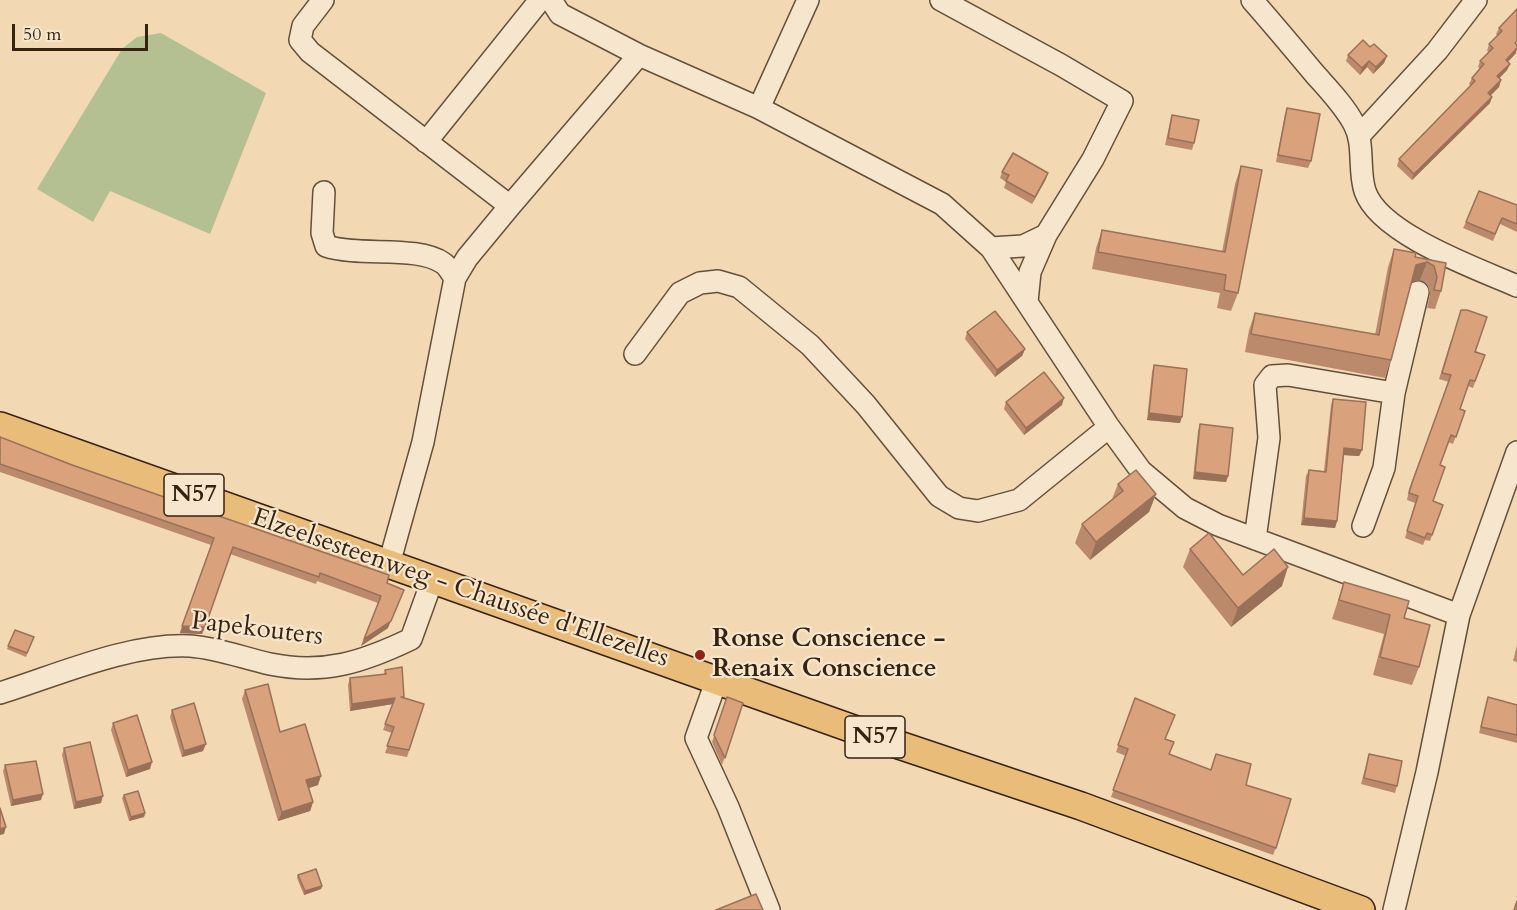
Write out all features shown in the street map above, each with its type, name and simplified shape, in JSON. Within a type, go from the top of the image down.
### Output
[{"type":"main road","name":"Elzeelsesteenweg - Chaussée d'Ellezelles","points":[[0,426],[887,741],[1081,806],[1361,910]]},
{"type":"street","points":[[323,0],[303,26],[300,40],[310,52],[510,206]]},
{"type":"street","points":[[426,142],[540,0]]},
{"type":"street","points":[[551,0],[560,14],[639,55],[759,108],[942,204],[991,248],[1109,427],[1141,471],[1185,508],[1218,525],[1459,615]]},
{"type":"street","points":[[759,108],[808,0]]},
{"type":"street","points":[[941,0],[1061,64],[1122,101],[1093,159],[1046,235],[1030,272],[1027,302]]},
{"type":"street","points":[[1252,0],[1339,102],[1354,124],[1359,136],[1365,192],[1384,219],[1402,232],[1447,255],[1517,286]]},
{"type":"street","points":[[1359,136],[1437,51],[1476,0]]},
{"type":"street","points":[[388,564],[423,442],[455,278],[467,258],[639,55]]},
{"type":"street","points":[[324,192],[322,233],[326,246],[343,252],[428,256],[445,263],[455,278]]},
{"type":"street","points":[[991,248],[1023,246],[1046,235]]},
{"type":"street","points":[[635,354],[680,293],[700,283],[718,281],[739,287],[810,345],[866,405],[939,496],[959,508],[978,511],[1019,500],[1109,427]]},
{"type":"street","points":[[1363,526],[1384,468],[1394,393],[1418,292]]},
{"type":"street","points":[[1255,539],[1269,438],[1265,385],[1272,376],[1288,375],[1394,393]]},
{"type":"street","points":[[1394,910],[1427,772],[1459,615],[1517,452]]},
{"type":"street","name":"Papekouters","points":[[0,693],[152,648],[190,646],[225,651],[271,664],[318,670],[367,658],[411,639],[432,581]]},
{"type":"street","points":[[717,679],[696,738],[728,807],[769,910]]},
{"type":"green space","points":[[161,33],[266,93],[210,234],[110,191],[93,222],[37,189],[122,49],[137,37]]},
{"type":"building","points":[[1517,9],[1517,41],[1515,43],[1517,48],[1506,60],[1510,64],[1497,76],[1501,80],[1488,93],[1492,97],[1414,174],[1399,159],[1475,81],[1472,78],[1484,64],[1480,61],[1493,48],[1489,44],[1502,31],[1499,28]]},
{"type":"building","points":[[1363,40],[1370,47],[1374,44],[1387,56],[1376,67],[1369,61],[1362,68],[1348,55]]},
{"type":"building","points":[[1287,108],[1320,114],[1311,161],[1278,155]]},
{"type":"building","points":[[1172,115],[1199,120],[1194,143],[1168,138]]},
{"type":"building","points":[[1013,153],[1048,173],[1035,197],[1006,181],[1009,175],[1002,172]]},
{"type":"building","points":[[1241,166],[1262,170],[1238,293],[1224,290],[1226,275],[1098,252],[1102,230],[1225,252]]},
{"type":"building","points":[[1479,191],[1517,205],[1517,224],[1502,218],[1495,234],[1466,222]]},
{"type":"building","points":[[1394,249],[1416,253],[1415,257],[1446,263],[1441,291],[1434,290],[1437,277],[1434,266],[1427,262],[1416,265],[1391,360],[1251,334],[1255,313],[1379,335]]},
{"type":"building","points":[[1461,310],[1487,317],[1475,352],[1485,355],[1475,381],[1470,380],[1460,409],[1465,411],[1456,437],[1451,435],[1440,465],[1445,467],[1433,501],[1443,505],[1432,535],[1427,533],[1425,538],[1407,531],[1418,496],[1409,493],[1451,375],[1442,373]]},
{"type":"building","points":[[995,311],[1025,349],[997,370],[967,332]]},
{"type":"building","points":[[1154,365],[1187,369],[1182,417],[1149,413]]},
{"type":"building","points":[[1044,372],[1064,398],[1026,428],[1006,402]]},
{"type":"building","points":[[1333,399],[1366,402],[1362,450],[1344,448],[1337,521],[1304,518],[1309,470],[1326,472]]},
{"type":"building","points":[[1200,424],[1233,428],[1228,476],[1195,472]]},
{"type":"building","points":[[0,437],[72,465],[389,575],[387,583],[404,590],[391,621],[364,639],[381,596],[320,573],[319,577],[233,547],[205,627],[182,626],[214,538],[0,464]]},
{"type":"building","points":[[1136,470],[1156,494],[1096,542],[1082,524],[1123,491],[1118,484]]},
{"type":"building","points":[[1209,533],[1243,575],[1274,549],[1288,567],[1238,608],[1190,549]]},
{"type":"building","points":[[1344,582],[1409,601],[1404,618],[1430,625],[1419,667],[1380,657],[1390,615],[1339,600]]},
{"type":"building","points":[[15,630],[34,637],[27,653],[8,646]]},
{"type":"building","points":[[402,667],[404,697],[401,697],[424,704],[409,750],[387,746],[394,727],[385,724],[395,698],[352,704],[350,678],[386,674],[385,670]]},
{"type":"building","points":[[268,684],[280,732],[305,724],[321,776],[306,780],[313,802],[282,812],[245,690]]},
{"type":"building","points":[[727,697],[743,703],[725,758],[714,735]]},
{"type":"building","points":[[1488,697],[1517,705],[1517,735],[1481,727]]},
{"type":"building","points":[[1135,698],[1175,715],[1165,739],[1174,742],[1169,754],[1211,770],[1216,754],[1251,764],[1246,785],[1291,799],[1276,848],[1113,790],[1128,749],[1118,745]]},
{"type":"building","points":[[194,703],[206,744],[184,751],[172,710]]},
{"type":"building","points":[[137,715],[152,762],[128,770],[113,723]]},
{"type":"building","points":[[90,742],[103,796],[76,802],[64,748]]},
{"type":"building","points":[[1369,754],[1402,761],[1397,786],[1364,778]]},
{"type":"building","points":[[36,761],[43,794],[13,800],[5,765]]},
{"type":"building","points":[[138,791],[145,813],[131,817],[124,795]]},
{"type":"building","points":[[0,808],[6,827],[0,829]]},
{"type":"building","points":[[316,869],[322,886],[305,891],[298,875]]},
{"type":"building","points":[[756,894],[763,910],[716,910]]},
{"type":"place","name":"Ronse Conscience - Renaix Conscience","points":[[700,655]]}]
